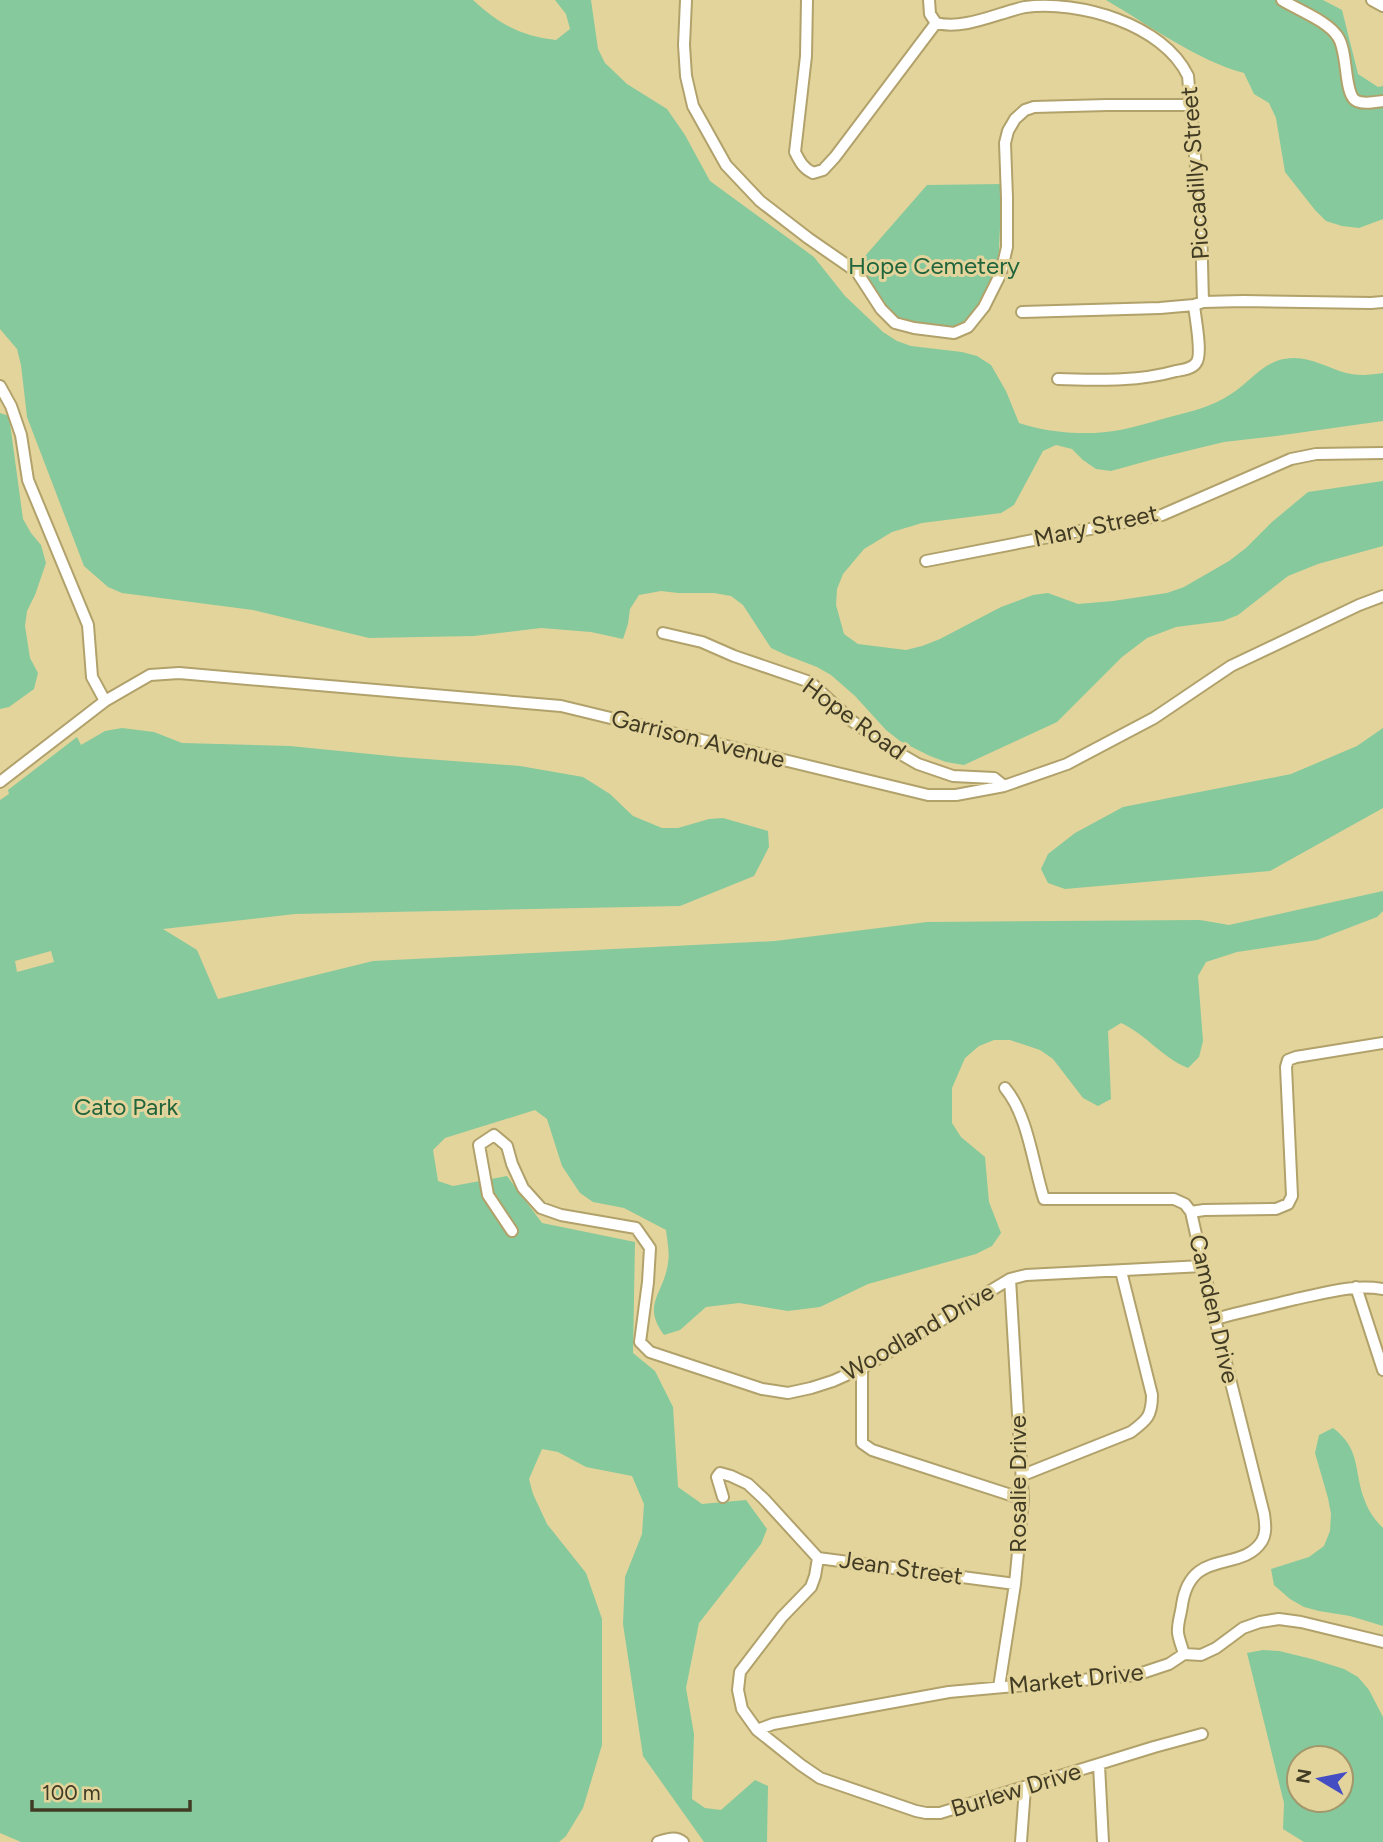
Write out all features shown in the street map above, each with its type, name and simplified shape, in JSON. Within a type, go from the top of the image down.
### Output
[{"type":"street","points":[[686,0],[686,76],[693,106],[726,165],[760,201],[857,272],[881,309],[895,323],[914,328],[954,333],[968,327],[984,307],[1001,273],[1007,247],[1005,144],[1008,131],[1025,110],[1034,107],[1191,105]]},
{"type":"street","points":[[807,0],[806,55],[795,152],[805,169],[813,173],[823,170],[835,157],[936,23],[930,14],[929,0]]},
{"type":"street","points":[[1282,0],[1326,25],[1337,35],[1344,50],[1349,92],[1354,99],[1363,102],[1383,101]]},
{"type":"street","points":[[1372,0],[1383,6]]},
{"type":"street","name":"Piccadilly Street","points":[[936,23],[959,24],[1048,4],[1078,6],[1128,22],[1171,51],[1188,76],[1200,225],[1199,355],[1196,363],[1189,368],[1161,376],[1129,380],[1058,379]]},
{"type":"street","points":[[1023,312],[1160,308],[1243,301],[1383,302]]},
{"type":"street","points":[[0,386],[11,406],[21,435],[28,480],[88,625],[92,677],[105,701]]},
{"type":"street","name":"Mary Street","points":[[926,561],[1162,515],[1291,459],[1316,454],[1383,453]]},
{"type":"street","name":"Garrison Avenue","points":[[0,782],[105,701],[150,675],[179,673],[561,706],[928,795],[956,795],[1004,786],[1067,764],[1154,718],[1231,666],[1383,596]]},
{"type":"street","name":"Hope Road","points":[[663,633],[702,642],[810,682],[852,721],[918,764],[953,776],[994,778],[1004,786]]},
{"type":"street","name":"Camden Drive","points":[[1184,1654],[1178,1632],[1183,1600],[1191,1577],[1204,1568],[1247,1554],[1261,1543],[1265,1532],[1264,1514],[1214,1319],[1191,1212],[1276,1209],[1288,1204],[1292,1196],[1287,1060],[1383,1043]]},
{"type":"street","points":[[1005,1088],[1019,1111],[1044,1199],[1174,1199],[1185,1204],[1191,1212]]},
{"type":"street","name":"Woodland Drive","points":[[512,1231],[488,1195],[479,1145],[494,1135],[507,1146],[523,1188],[541,1208],[561,1215],[636,1228],[650,1248],[640,1342],[650,1352],[762,1389],[789,1393],[834,1381],[862,1368],[1010,1279],[1026,1275],[1203,1266]]},
{"type":"street","points":[[1023,1475],[1131,1432],[1147,1420],[1152,1408],[1152,1395],[1121,1271]]},
{"type":"street","name":"Rosalie Drive","points":[[999,1687],[1015,1584],[1023,1499],[1010,1279]]},
{"type":"street","points":[[1356,1287],[1383,1370]]},
{"type":"street","points":[[1214,1319],[1356,1287],[1383,1289]]},
{"type":"street","points":[[862,1368],[862,1443],[872,1450],[1023,1499]]},
{"type":"street","name":"Jean Street","points":[[723,1497],[717,1477],[720,1474],[748,1484],[818,1558],[1015,1584]]},
{"type":"street","name":"Burlew Drive","points":[[818,1558],[811,1587],[782,1617],[740,1672],[737,1690],[742,1710],[757,1730],[820,1778],[926,1813],[940,1813],[1202,1734]]},
{"type":"street","name":"Market Drive","points":[[757,1730],[774,1724],[949,1692],[1136,1675],[1169,1664],[1184,1654],[1201,1655],[1216,1648],[1243,1628],[1279,1619],[1383,1642]]},
{"type":"street","points":[[1099,1765],[1102,1842]]},
{"type":"street","points":[[1021,1842],[1025,1788]]},
{"type":"street","points":[[658,1842],[667,1839],[682,1841]]},
{"type":"green space","points":[[0,0],[473,0],[511,28],[556,40],[570,29],[566,14],[555,0],[591,0],[598,49],[605,63],[627,84],[667,109],[685,135],[710,181],[814,257],[845,296],[883,332],[911,346],[962,352],[977,356],[991,365],[1006,391],[1019,423],[1042,429],[1082,433],[1108,432],[1131,427],[1192,411],[1224,399],[1269,365],[1284,359],[1300,358],[1351,374],[1383,373],[1383,421],[1224,442],[1111,471],[1096,469],[1072,449],[1056,445],[1043,451],[1014,505],[1001,513],[922,523],[892,532],[864,549],[843,574],[837,589],[836,605],[844,634],[858,644],[906,650],[922,646],[1001,607],[1033,595],[1048,593],[1078,604],[1167,593],[1184,587],[1229,561],[1308,492],[1383,481],[1383,546],[1318,564],[1288,576],[1238,615],[1223,621],[1176,627],[1147,638],[1122,657],[1057,722],[964,765],[930,756],[900,741],[831,675],[771,648],[743,605],[731,596],[661,591],[639,595],[630,609],[623,639],[591,632],[541,628],[474,636],[369,638],[253,610],[122,593],[108,587],[84,566],[27,417],[17,349],[0,329]]},
{"type":"green space","points":[[1106,0],[1323,0],[1342,10],[1358,74],[1378,87],[1383,86],[1383,219],[1359,228],[1326,221],[1285,172],[1276,118],[1269,103],[1254,94],[1244,73],[1191,51]]},
{"type":"green space","name":"Hope Cemetery","points":[[1002,184],[998,271],[975,313],[949,328],[898,319],[880,299],[859,263],[927,185]]},
{"type":"green space","points":[[0,413],[9,416],[23,519],[41,545],[46,563],[27,611],[25,626],[30,658],[38,673],[34,689],[9,707],[0,709]]},
{"type":"green space","name":"Cato Park","points":[[122,728],[154,732],[182,743],[290,746],[520,766],[583,777],[610,794],[633,816],[662,828],[678,828],[723,818],[768,831],[769,847],[754,876],[680,906],[295,914],[163,929],[197,950],[218,999],[373,961],[775,941],[927,922],[1200,920],[1229,925],[1383,891],[1383,911],[1377,917],[1317,940],[1237,952],[1206,962],[1198,976],[1203,1041],[1199,1057],[1188,1068],[1121,1023],[1108,1031],[1111,1099],[1098,1106],[1083,1098],[1053,1059],[1040,1050],[1010,1040],[994,1040],[979,1046],[965,1058],[952,1088],[952,1123],[961,1137],[985,1157],[989,1202],[1001,1233],[992,1246],[976,1254],[868,1284],[820,1307],[788,1311],[739,1303],[706,1307],[680,1330],[664,1335],[657,1324],[654,1307],[668,1263],[666,1230],[624,1208],[593,1202],[580,1193],[562,1166],[547,1119],[535,1110],[445,1138],[433,1150],[438,1181],[453,1186],[507,1176],[542,1223],[635,1242],[633,1353],[655,1371],[673,1407],[678,1487],[702,1504],[746,1500],[767,1529],[761,1544],[699,1623],[686,1688],[694,1734],[692,1799],[705,1808],[721,1810],[755,1780],[768,1786],[767,1842],[704,1842],[643,1756],[623,1624],[625,1577],[642,1534],[644,1504],[632,1476],[586,1467],[558,1452],[542,1449],[529,1479],[533,1494],[547,1524],[586,1573],[602,1619],[602,1745],[583,1808],[566,1836],[559,1842],[21,1842],[0,1833],[0,800],[9,794],[8,790],[77,737],[81,745],[105,731]],"holes":[[[51,951],[54,962],[17,972],[15,961]]]},
{"type":"green space","points":[[1383,728],[1383,808],[1270,871],[1065,889],[1048,883],[1041,869],[1048,854],[1075,833],[1123,807],[1291,774],[1357,746]]},
{"type":"green space","points":[[1333,1428],[1349,1444],[1367,1505],[1372,1516],[1383,1528],[1383,1626],[1304,1607],[1274,1585],[1271,1569],[1309,1557],[1324,1546],[1330,1531],[1328,1498],[1315,1453],[1319,1435]]},
{"type":"green space","points":[[1279,1651],[1344,1669],[1358,1677],[1369,1690],[1383,1717],[1383,1842],[1304,1842],[1283,1829],[1284,1803],[1247,1653]]}]
